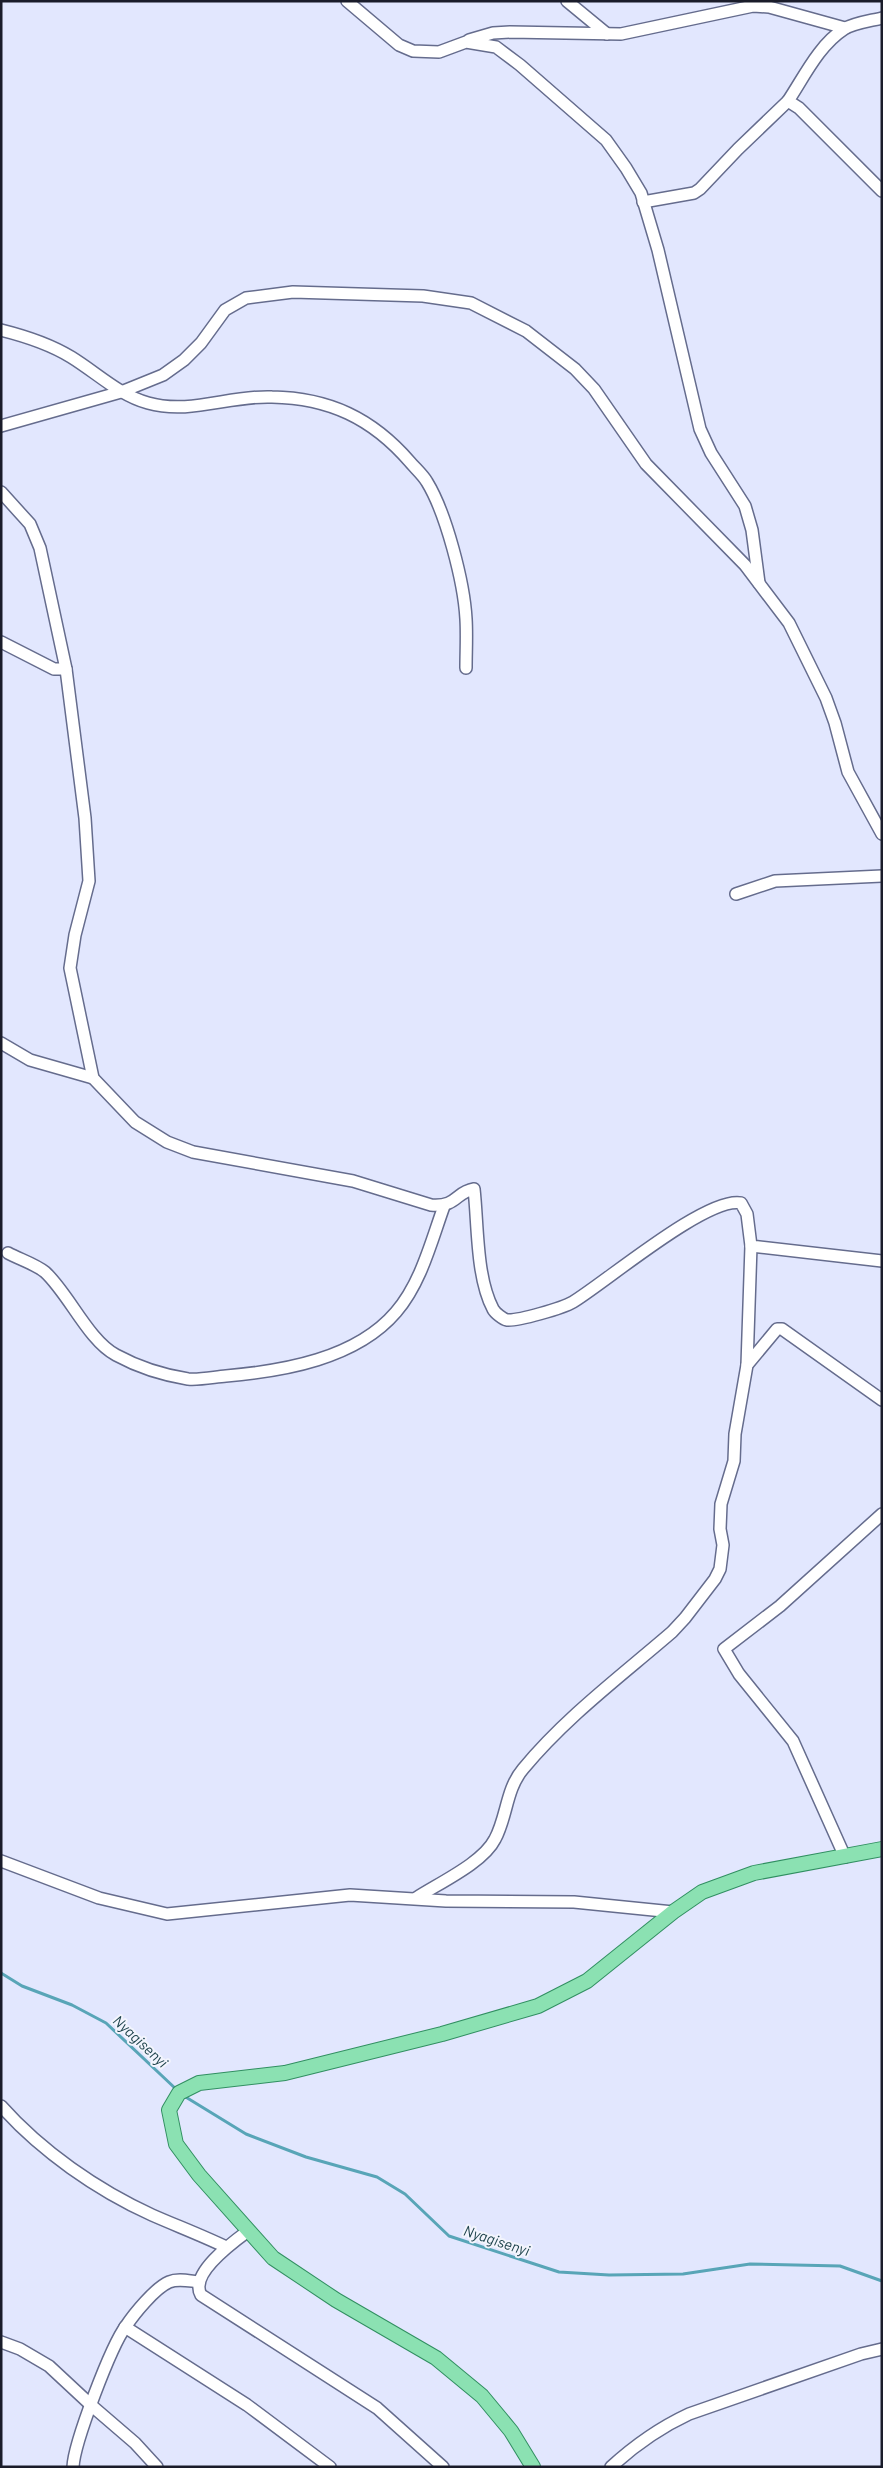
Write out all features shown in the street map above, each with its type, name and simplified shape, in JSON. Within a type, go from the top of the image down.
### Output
[{"type":"main road","points":[[534,2467],[511,2431],[482,2396],[436,2358],[336,2300],[273,2258],[199,2175],[176,2144],[169,2110],[179,2093],[199,2083],[285,2073],[442,2034],[538,2006],[587,1981],[672,1912],[702,1892],[754,1873],[882,1849]]},
{"type":"street","points":[[347,1],[399,45],[414,51],[439,52],[493,33],[621,34],[646,30],[722,11],[753,6],[769,7],[845,28]]},
{"type":"street","points":[[566,1],[607,34]]},
{"type":"street","points":[[643,202],[694,193],[700,189],[732,154],[788,101],[826,44],[845,28],[882,18]]},
{"type":"street","points":[[466,42],[496,47],[520,65],[606,140],[626,168],[643,202],[658,250],[700,429],[711,453],[745,506],[752,530],[760,585]]},
{"type":"street","points":[[788,101],[799,108],[882,191]]},
{"type":"street","points":[[1,426],[121,392],[163,375],[184,360],[201,344],[225,310],[246,298],[293,292],[423,296],[470,303],[526,331],[575,369],[594,389],[646,464],[745,565],[789,623],[804,648],[835,723],[848,772],[882,834]]},
{"type":"street","points":[[1,330],[37,340],[69,355],[121,392],[149,403],[173,407],[206,406],[239,399],[270,397],[312,400],[344,410],[373,427],[402,452],[427,482],[445,523],[458,574],[466,617],[466,668]]},
{"type":"street","points":[[1,492],[30,524],[40,548],[66,670],[85,818],[89,881],[75,935],[70,968],[92,1078]]},
{"type":"street","points":[[1,642],[54,669],[66,670]]},
{"type":"street","points":[[736,894],[775,881],[882,876]]},
{"type":"street","points":[[1,1043],[30,1060],[92,1078],[135,1122],[167,1142],[193,1152],[353,1181],[431,1204],[444,1206]]},
{"type":"street","points":[[8,1254],[44,1271],[69,1300],[90,1331],[114,1355],[156,1372],[190,1379],[286,1368],[341,1350],[369,1336],[395,1313],[412,1290],[444,1206],[467,1190],[474,1189],[480,1268],[493,1310],[505,1320],[517,1320],[572,1302],[637,1255],[714,1207],[732,1201],[741,1203],[747,1214],[751,1246],[747,1365],[735,1434],[734,1461],[721,1504],[720,1529],[723,1554],[715,1579],[672,1632],[552,1735],[521,1771],[511,1790],[495,1840],[482,1855],[416,1898]]},
{"type":"street","points":[[751,1246],[882,1261]]},
{"type":"street","points":[[747,1365],[777,1329],[782,1329],[882,1400]]},
{"type":"street","points":[[845,1857],[793,1741],[739,1674],[724,1649],[780,1606],[882,1514]]},
{"type":"street","points":[[1,1861],[99,1898],[167,1914],[350,1895],[446,1901],[574,1902],[672,1912]]},
{"type":"street","points":[[1,2106],[31,2136],[108,2192],[151,2214],[226,2247]]},
{"type":"street","points":[[248,2231],[226,2247],[199,2282],[198,2290],[201,2295],[377,2408],[443,2467]]},
{"type":"street","points":[[73,2467],[73,2456],[79,2438],[125,2327],[159,2288],[177,2280],[199,2282]]},
{"type":"street","points":[[125,2327],[246,2405],[330,2467]]},
{"type":"street","points":[[1,2342],[20,2349],[49,2366],[135,2443],[157,2467]]},
{"type":"street","points":[[610,2467],[635,2445],[668,2424],[689,2414],[861,2354],[882,2349]]},
{"type":"waterway","name":"Nyagisenyi","points":[[1,1973],[22,1986],[72,2005],[106,2023],[177,2090]]},
{"type":"waterway","name":"Nyagisenyi","points":[[184,2096],[246,2134],[306,2157],[377,2177],[405,2194],[449,2236],[559,2272],[609,2275],[683,2274],[750,2264],[840,2266],[882,2281]]}]
